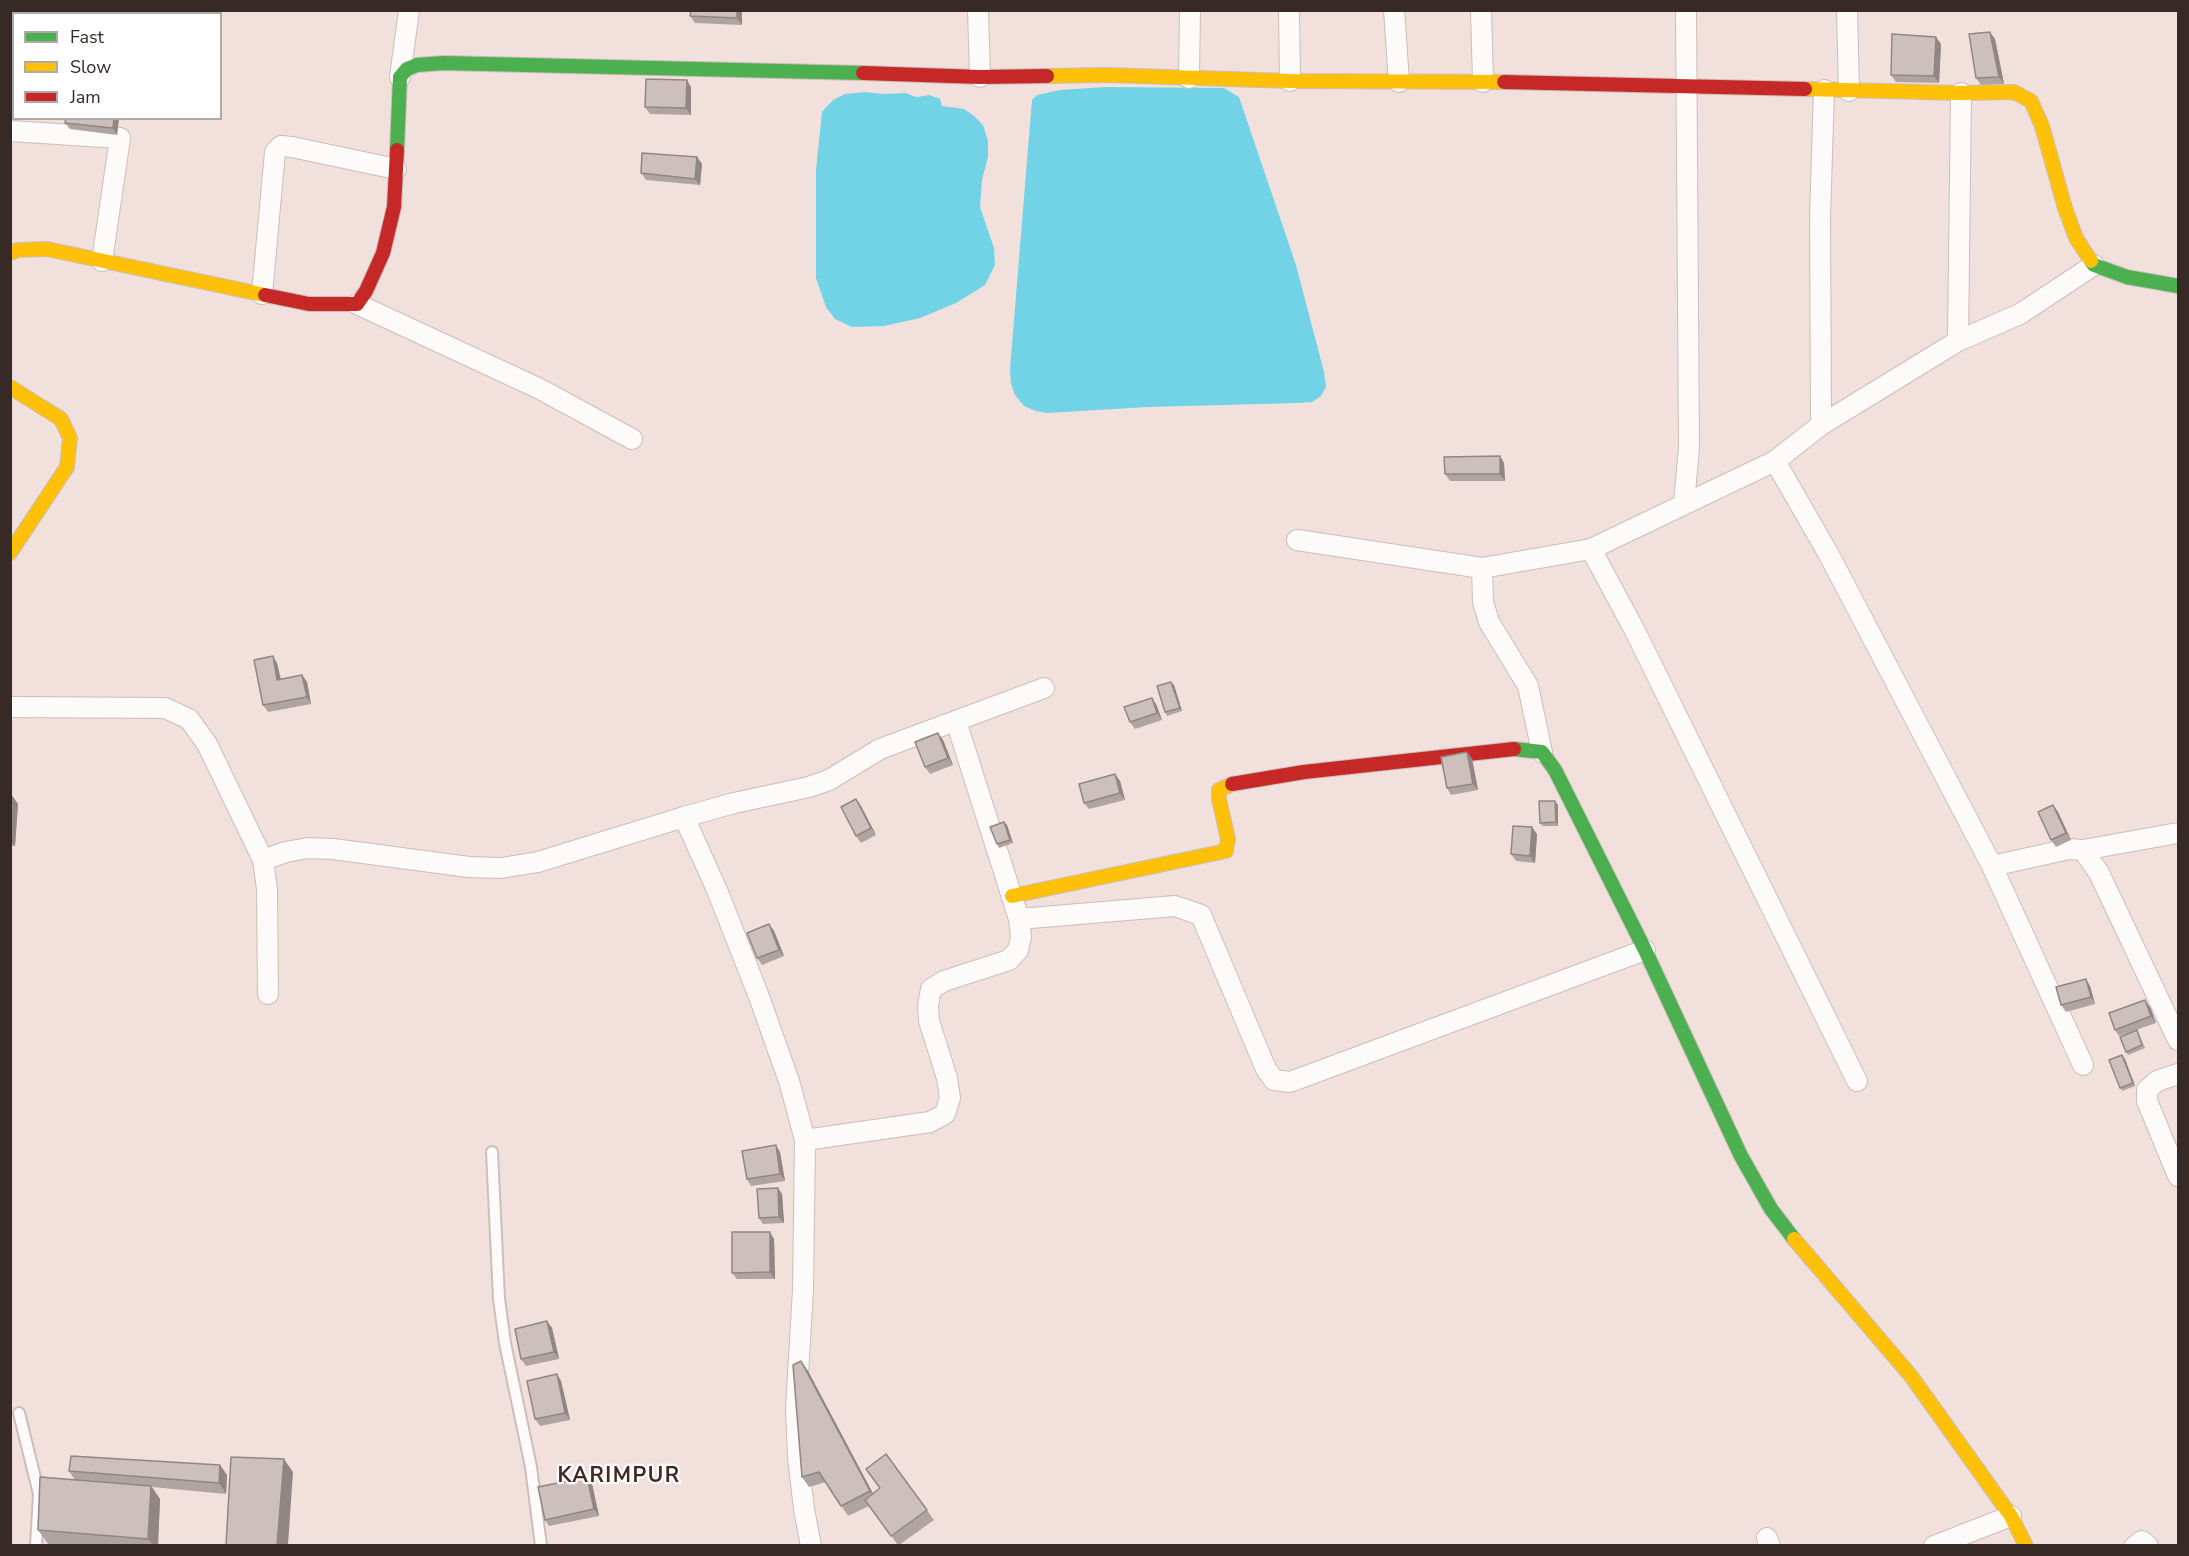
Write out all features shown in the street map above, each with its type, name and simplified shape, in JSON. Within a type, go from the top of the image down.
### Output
[{"type":"street","points":[[357,304],[366,291],[383,254],[394,207],[400,77],[409,10]]},
{"type":"street","points":[[978,10],[980,77]]},
{"type":"street","points":[[1190,10],[1190,78]]},
{"type":"street","points":[[1289,10],[1290,81]]},
{"type":"street","points":[[1394,10],[1399,82]]},
{"type":"street","points":[[1481,10],[1483,82]]},
{"type":"street","points":[[1684,503],[1689,448],[1686,10]]},
{"type":"street","points":[[1847,10],[1849,91]]},
{"type":"street","points":[[400,77],[407,69],[417,65],[444,63],[757,69],[980,77],[1107,75],[1290,81],[1483,82],[1849,91],[2014,92],[2031,101],[2042,126],[2065,208],[2076,238],[2094,265],[2127,277],[2178,286]]},
{"type":"street","points":[[1821,425],[1820,217],[1824,90]]},
{"type":"street","points":[[1959,341],[1961,93]]},
{"type":"street","points":[[10,131],[120,138],[102,261]]},
{"type":"street","points":[[262,294],[275,152],[281,146],[396,169]]},
{"type":"street","points":[[10,253],[18,250],[47,249],[309,303],[357,304],[540,389],[632,439]]},
{"type":"street","points":[[1297,540],[1482,568],[1591,549],[1775,461],[1821,425],[1959,341],[2020,314],[2094,265]]},
{"type":"street","points":[[10,387],[61,419],[70,438],[67,467],[10,553]]},
{"type":"street","points":[[1775,461],[1840,576],[1992,866],[2083,1065]]},
{"type":"street","points":[[1591,549],[1635,631],[1857,1081]]},
{"type":"street","points":[[1482,568],[1483,602],[1489,622],[1528,686],[1542,752],[1555,770],[1645,950],[1741,1156],[1771,1209],[1911,1377],[2011,1516],[2026,1545]]},
{"type":"street","points":[[263,861],[286,852],[308,848],[333,849],[427,863],[501,868],[538,862],[734,803],[809,787],[829,780],[880,749],[1044,688]]},
{"type":"street","points":[[10,707],[165,708],[189,719],[207,744],[263,861],[267,889],[268,994]]},
{"type":"street","points":[[805,1140],[930,1122],[945,1114],[950,1098],[947,1078],[929,1021],[928,1006],[931,989],[944,981],[1009,960],[1018,950],[1021,937],[1020,920],[956,721]]},
{"type":"street","points":[[1012,896],[1207,857],[1226,851],[1228,839],[1219,790],[1231,783],[1304,772],[1478,752],[1521,748],[1542,752]]},
{"type":"street","points":[[684,817],[717,890],[758,994],[789,1081],[805,1140],[803,1290],[796,1408],[799,1467],[811,1545]]},
{"type":"street","points":[[1992,866],[2069,849],[2083,850],[2178,833]]},
{"type":"street","points":[[2083,850],[2099,873],[2178,1040]]},
{"type":"street","points":[[1020,920],[1175,906],[1201,915],[1266,1070],[1274,1080],[1290,1082],[1645,950]]},
{"type":"street","points":[[2178,1074],[2157,1081],[2147,1090],[2147,1101],[2178,1176]]},
{"type":"street","points":[[1934,1545],[2011,1516]]},
{"type":"street","points":[[2135,1545],[2142,1541],[2148,1545]]},
{"type":"lane","points":[[492,1152],[499,1299],[505,1343],[531,1467],[541,1545]]},
{"type":"lane","points":[[18,1413],[39,1494],[36,1545]]},
{"type":"water","points":[[1105,87],[1224,88],[1239,97],[1296,265],[1324,372],[1326,387],[1321,396],[1312,402],[1298,403],[1148,407],[1047,413],[1024,406],[1015,395],[1011,384],[1010,369],[1032,100],[1037,95],[1060,90]]},
{"type":"water","points":[[905,93],[917,97],[929,95],[940,99],[942,106],[964,109],[983,125],[988,141],[988,157],[982,180],[980,207],[994,248],[995,265],[985,285],[956,303],[920,318],[884,326],[852,327],[835,319],[826,307],[816,278],[816,170],[822,112],[833,100],[845,94]]},
{"type":"building","points":[[691,10],[737,10],[737,18],[690,16]]},
{"type":"building","points":[[1990,32],[1999,77],[1976,78],[1969,34]]},
{"type":"building","points":[[1892,34],[1936,37],[1934,76],[1891,75]]},
{"type":"building","points":[[646,79],[687,80],[686,108],[645,107]]},
{"type":"building","points":[[66,120],[114,120],[113,128],[65,123]]},
{"type":"building","points":[[642,153],[697,157],[695,179],[641,173]]},
{"type":"building","points":[[1500,456],[1500,474],[1445,474],[1444,457]]},
{"type":"building","points":[[273,656],[277,680],[302,675],[307,697],[263,705],[254,660]]},
{"type":"building","points":[[1171,682],[1180,708],[1165,712],[1157,686]]},
{"type":"building","points":[[1152,698],[1157,713],[1130,722],[1124,707]]},
{"type":"building","points":[[938,733],[948,758],[925,767],[915,742]]},
{"type":"building","points":[[1467,752],[1473,784],[1447,788],[1441,757]]},
{"type":"building","points":[[1115,774],[1120,793],[1084,803],[1079,784]]},
{"type":"building","points":[[856,799],[871,828],[856,836],[841,807]]},
{"type":"building","points":[[1539,801],[1555,801],[1556,822],[1540,823]]},
{"type":"building","points":[[2053,805],[2066,833],[2051,840],[2038,812]]},
{"type":"building","points":[[1004,822],[1010,840],[997,844],[990,827]]},
{"type":"building","points":[[1513,826],[1532,827],[1530,856],[1511,854]]},
{"type":"building","points":[[769,924],[779,950],[757,958],[747,933]]},
{"type":"building","points":[[2086,979],[2091,997],[2061,1005],[2056,987]]},
{"type":"building","points":[[2145,1000],[2151,1016],[2115,1030],[2109,1013]]},
{"type":"building","points":[[2137,1030],[2142,1045],[2126,1052],[2120,1037]]},
{"type":"building","points":[[2122,1055],[2133,1083],[2120,1088],[2109,1060]]},
{"type":"building","points":[[776,1145],[780,1174],[747,1179],[742,1151]]},
{"type":"building","points":[[778,1188],[779,1217],[759,1218],[757,1189]]},
{"type":"building","points":[[732,1232],[770,1232],[770,1272],[732,1273]]},
{"type":"building","points":[[547,1321],[554,1352],[521,1359],[515,1329]]},
{"type":"building","points":[[801,1361],[870,1491],[841,1506],[819,1472],[802,1477],[793,1365]]},
{"type":"building","points":[[557,1374],[565,1413],[535,1419],[527,1381]]},
{"type":"building","points":[[886,1454],[927,1510],[891,1536],[865,1500],[880,1488],[866,1469]]},
{"type":"building","points":[[71,1456],[220,1465],[219,1483],[69,1471]]},
{"type":"building","points":[[231,1457],[284,1459],[277,1545],[226,1545]]},
{"type":"building","points":[[40,1477],[151,1486],[148,1539],[38,1530]]},
{"type":"building","points":[[587,1477],[594,1509],[545,1520],[538,1487]]},
{"type":"traffic: fast","points":[[397,150],[400,77],[407,69],[417,65],[443,63],[863,73]]},
{"type":"traffic: fast","points":[[2091,261],[2094,265],[2127,277],[2178,286]]},
{"type":"traffic: fast","points":[[1514,749],[1542,752],[1555,770],[1645,950],[1741,1156],[1771,1209],[1794,1239]]},
{"type":"traffic: slow","points":[[1047,76],[1107,75],[1290,81],[1504,82]]},
{"type":"traffic: slow","points":[[1805,89],[2014,92],[2031,101],[2042,126],[2065,208],[2076,238],[2091,261]]},
{"type":"traffic: slow","points":[[10,253],[18,250],[47,249],[265,295]]},
{"type":"traffic: slow","points":[[10,387],[61,419],[70,438],[67,467],[10,553]]},
{"type":"traffic: slow","points":[[1012,896],[1226,851],[1228,839],[1219,790],[1232,784]]},
{"type":"traffic: slow","points":[[1794,1239],[1911,1376],[2011,1516],[2026,1546]]},
{"type":"traffic: jam","points":[[863,73],[980,77],[1047,76]]},
{"type":"traffic: jam","points":[[1504,82],[1805,89]]},
{"type":"traffic: jam","points":[[265,295],[309,304],[357,304],[366,291],[383,253],[394,207],[397,150]]},
{"type":"traffic: jam","points":[[1232,784],[1304,772],[1514,749]]},
{"type":"district","name":"KARIMPUR","points":[[619,1477]]}]
